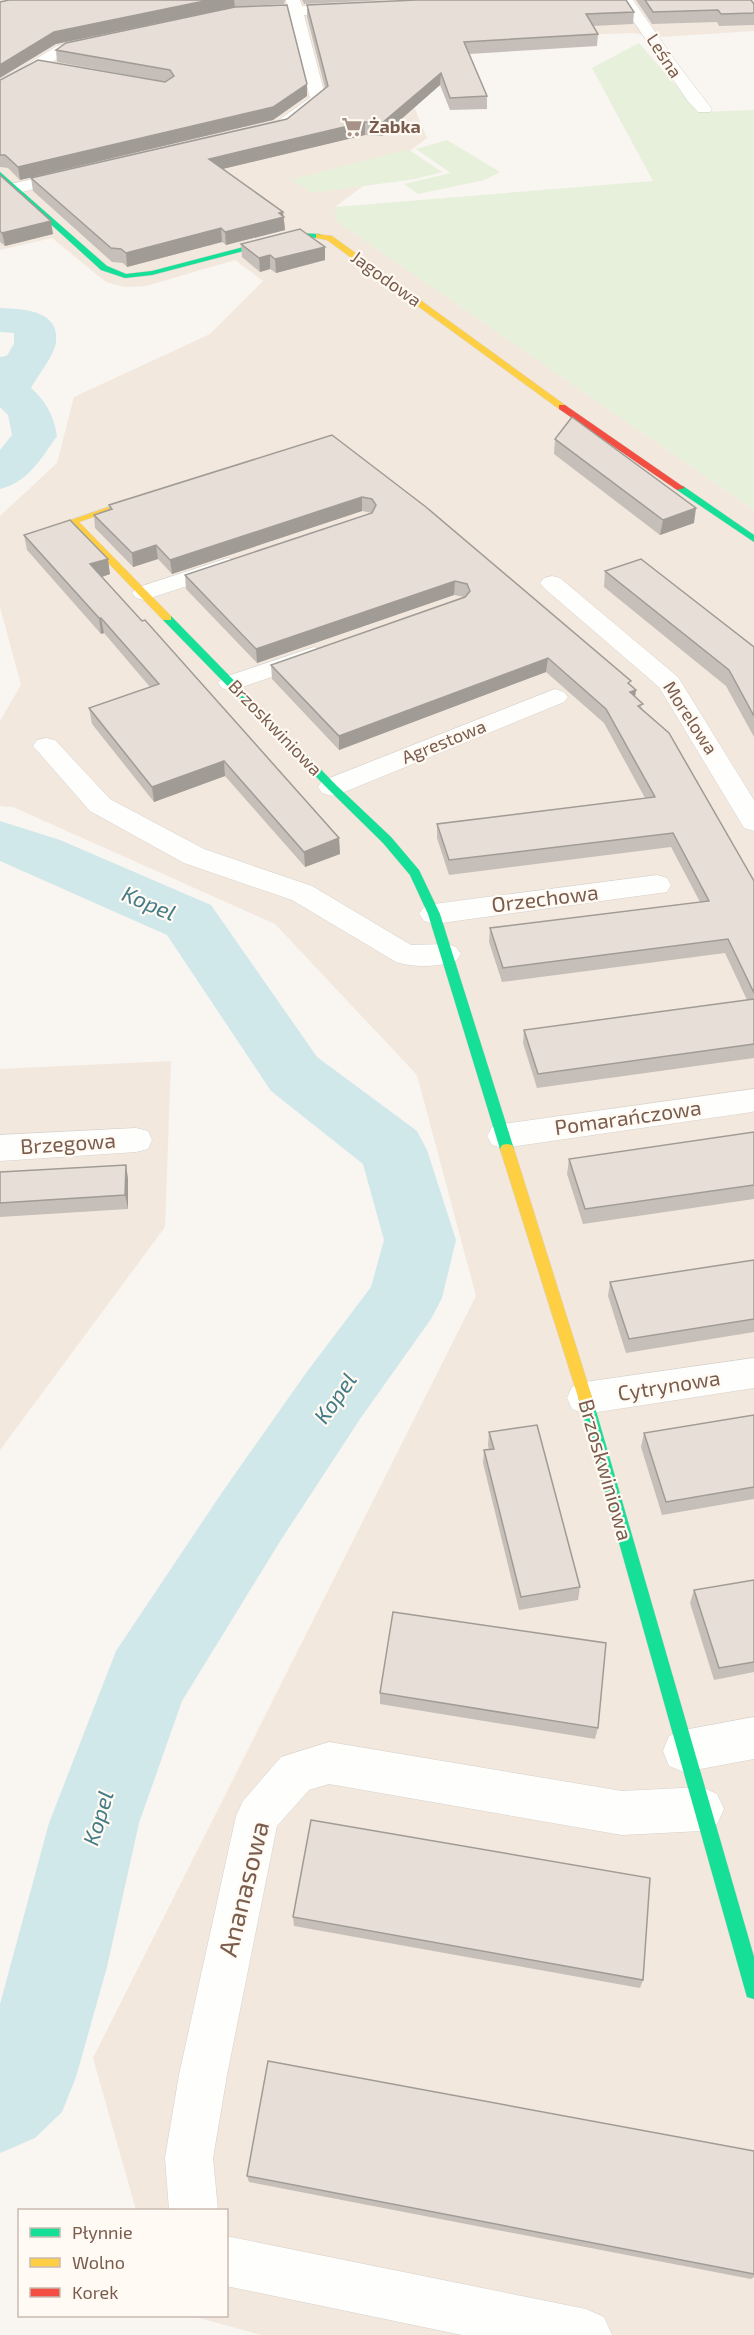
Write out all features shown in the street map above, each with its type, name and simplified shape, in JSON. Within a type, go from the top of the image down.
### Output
[{"type":"street","name":"Leśna","points":[[626,0],[660,53],[704,109]]},
{"type":"street","points":[[269,129],[280,126],[318,99],[295,5]]},
{"type":"street","points":[[235,13],[295,5],[366,8]]},
{"type":"street","points":[[0,88],[62,49],[120,37]]},
{"type":"street","points":[[37,65],[60,69]]},
{"type":"street","points":[[17,188],[97,170]]},
{"type":"street","name":"Jagodowa","points":[[0,174],[113,274],[125,276],[152,273],[297,235],[311,234],[329,238],[567,411],[752,541]]},
{"type":"street","name":"Brzoskwiniowa","points":[[165,491],[73,521],[332,787],[387,840],[414,873],[434,914],[585,1398],[754,1990]]},
{"type":"street","points":[[144,593],[253,557]]},
{"type":"street","name":"Morelowa","points":[[552,583],[669,682],[754,822]]},
{"type":"street","points":[[231,683],[332,647]]},
{"type":"street","name":"Agrestowa","points":[[332,787],[555,697]]},
{"type":"street","points":[[46,746],[100,805],[194,856],[302,893],[359,925],[406,956],[446,954]]},
{"type":"street","name":"Orzechowa","points":[[434,914],[657,885]]},
{"type":"street","name":"Pomarańczowa","points":[[503,1136],[752,1100]]},
{"type":"street","name":"Brzegowa","points":[[0,1148],[136,1140]]},
{"type":"street","name":"Cytrynowa","points":[[585,1398],[754,1373]]},
{"type":"street","points":[[684,1751],[754,1738]]},
{"type":"street","name":"Ananasowa","points":[[193,2209],[189,2158],[202,2075],[258,1816],[296,1772],[329,1763],[622,1813],[702,1809]]},
{"type":"street","points":[[228,2261],[586,2335]]},
{"type":"shaded area","points":[[0,0],[754,0],[754,31],[661,37],[633,33],[387,42],[427,138],[335,207],[336,220],[754,510],[754,2335],[261,2335],[196,2317],[228,2317],[228,2209],[136,2209],[93,2058],[476,1296],[417,1075],[275,924],[13,807],[0,806],[0,721],[21,685],[0,607],[0,516],[57,463],[74,397],[210,334],[263,281],[235,260],[146,286],[125,287],[106,282],[52,238],[0,250]]},
{"type":"shaded area","points":[[171,1061],[165,1227],[0,1450],[0,1069]]},
{"type":"green space","points":[[639,43],[699,112],[754,110],[754,510],[335,220],[335,207],[653,181],[592,68]]},
{"type":"green space","points":[[447,140],[500,172],[484,180],[418,194],[404,184],[451,173],[416,149]]},
{"type":"green space","points":[[409,150],[442,172],[415,179],[313,193],[290,180]]},
{"type":"water","points":[[31,351],[41,356],[40,367],[32,381],[21,394],[0,391],[0,357]]},
{"type":"building","points":[[9,0],[209,0],[54,32],[0,65],[0,2]]},
{"type":"building","points":[[416,0],[626,0],[634,12],[586,14],[598,34],[464,42],[487,96],[450,98],[441,73],[382,123],[365,122],[209,159],[283,212],[279,213],[284,217],[225,232],[221,228],[126,253],[121,249],[111,248],[31,178],[287,119],[328,86],[307,5]]},
{"type":"building","points":[[645,0],[751,0],[754,4],[754,13],[721,14],[718,10],[653,12]]},
{"type":"building","points":[[287,5],[307,84],[273,107],[18,167],[5,155],[0,155],[0,80],[38,60],[165,82],[174,76],[170,70],[56,50],[66,43],[235,7]]},
{"type":"building","points":[[0,175],[51,221],[2,233],[0,231]]},
{"type":"building","points":[[300,229],[325,247],[275,259],[270,255],[259,258],[241,244]]},
{"type":"building","points":[[572,417],[696,508],[663,520],[555,439]]},
{"type":"building","points":[[332,435],[426,507],[631,681],[628,683],[636,690],[630,692],[643,704],[638,706],[669,733],[754,881],[754,993],[728,939],[503,968],[490,928],[709,901],[673,833],[449,860],[437,824],[655,797],[606,709],[548,658],[339,736],[271,665],[465,597],[470,591],[467,584],[455,581],[256,649],[185,575],[372,513],[376,505],[372,499],[362,497],[170,560],[156,545],[132,553],[94,515],[112,509],[109,505]]},
{"type":"building","points":[[70,520],[108,559],[90,564],[142,621],[145,620],[339,838],[304,852],[224,761],[152,787],[89,708],[159,684],[24,535]]},
{"type":"building","points":[[641,559],[754,647],[754,716],[729,670],[605,571]]},
{"type":"building","points":[[754,999],[754,1044],[538,1074],[524,1030]]},
{"type":"building","points":[[754,1132],[754,1185],[585,1209],[569,1159]]},
{"type":"building","points":[[126,1165],[125,1195],[0,1203],[0,1172]]},
{"type":"building","points":[[754,1260],[754,1319],[629,1339],[610,1282]]},
{"type":"building","points":[[754,1415],[754,1487],[666,1502],[644,1433]]},
{"type":"building","points":[[537,1425],[580,1587],[521,1597],[484,1450],[494,1449],[489,1432]]},
{"type":"building","points":[[754,1580],[754,1662],[719,1668],[694,1590]]},
{"type":"building","points":[[393,1612],[606,1643],[598,1728],[380,1693]]},
{"type":"building","points":[[311,1820],[650,1878],[643,1980],[293,1917]]},
{"type":"building","points":[[268,2061],[754,2151],[754,2274],[247,2176]]},
{"type":"waterway","name":"Kopel","points":[[0,320],[23,321],[34,328],[35,344],[7,391],[27,410],[35,436],[18,458],[0,475]]},
{"type":"waterway","name":"Kopel","points":[[0,840],[39,854],[189,920],[294,1074],[393,1150],[420,1240],[405,1298],[333,1396],[251,1517],[146,1680],[94,1823],[59,1967],[27,2077],[0,2103]]},
{"type":"traffic: fast","points":[[0,174],[104,268],[125,276],[152,273],[297,235],[319,236]]},
{"type":"traffic: fast","points":[[680,488],[754,539]]},
{"type":"traffic: fast","points":[[167,618],[387,840],[415,873],[434,914],[507,1149]]},
{"type":"traffic: fast","points":[[585,1397],[754,1990]]},
{"type":"traffic: slow","points":[[319,236],[329,238],[562,407]]},
{"type":"traffic: slow","points":[[152,495],[73,521],[167,618]]},
{"type":"traffic: slow","points":[[507,1149],[585,1397]]},
{"type":"traffic: jam","points":[[562,407],[680,488]]},
{"type":"place","name":"Żabka","points":[[352,127]]}]
